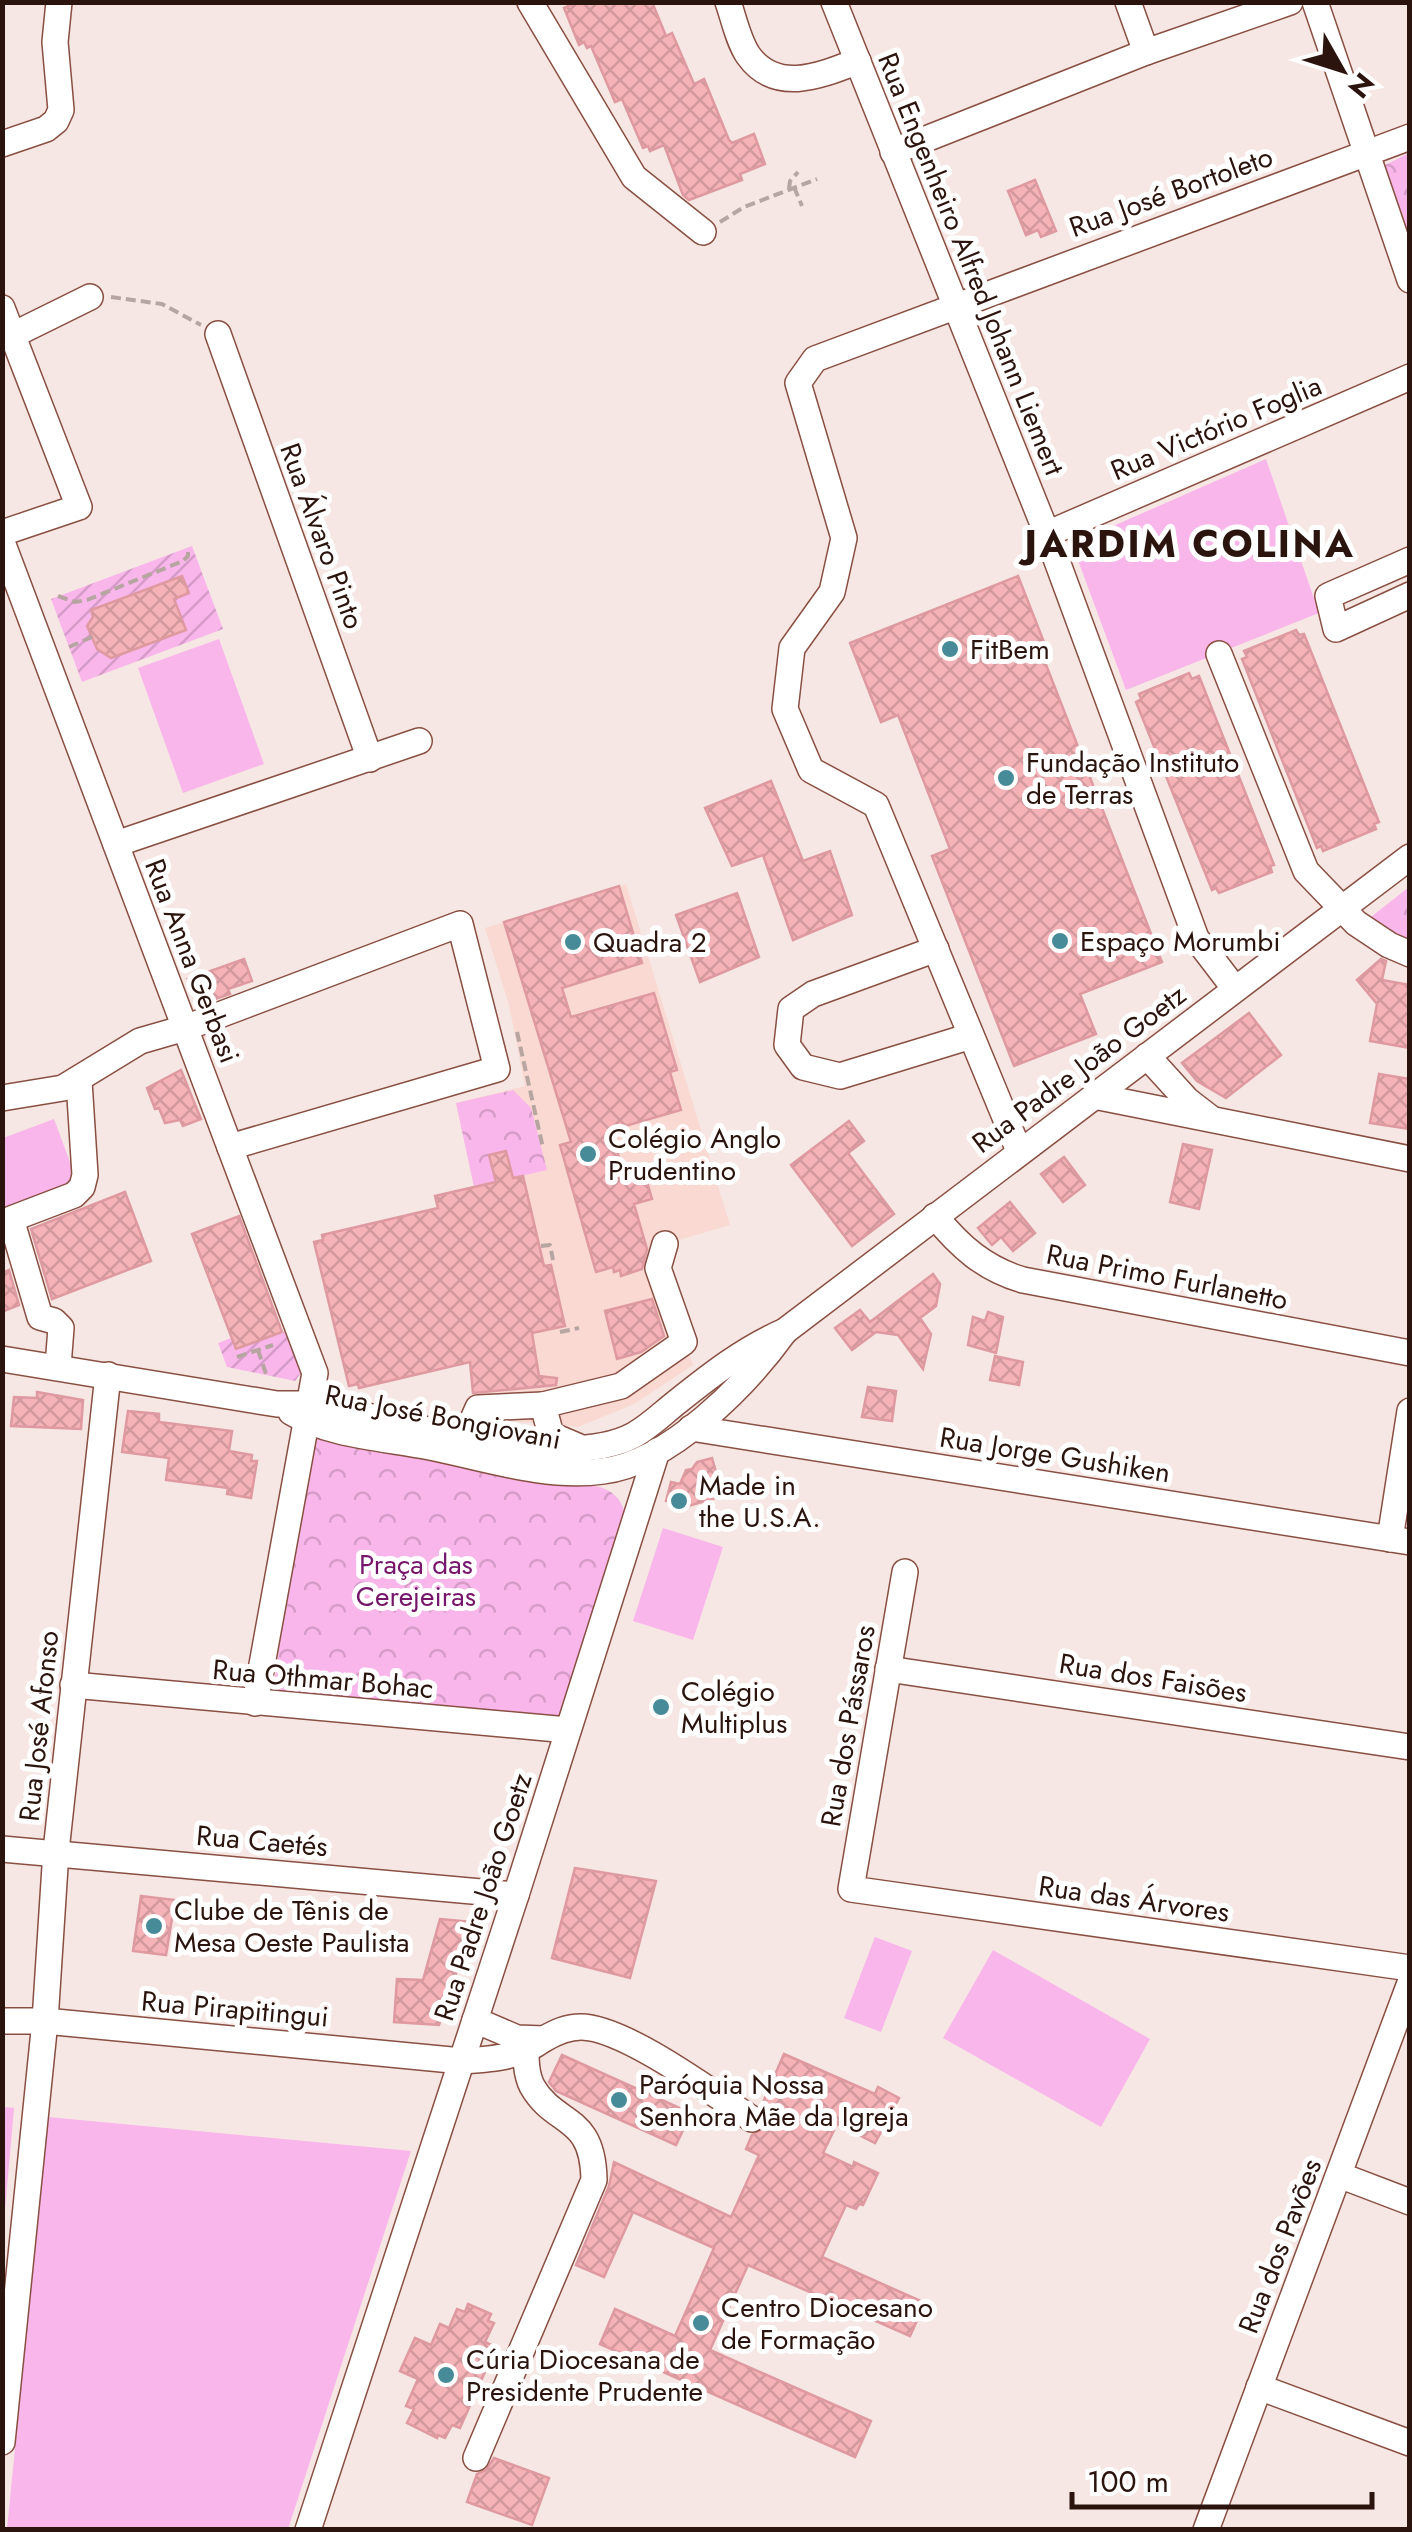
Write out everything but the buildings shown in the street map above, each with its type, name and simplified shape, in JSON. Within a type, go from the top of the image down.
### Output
[{"type":"street","points":[[2,144],[46,128],[56,121],[61,110],[54,42],[58,2]]},
{"type":"street","points":[[530,2],[634,177],[703,232]]},
{"type":"street","points":[[728,2],[746,50],[766,70],[799,80],[858,61]]},
{"type":"street","name":"Rua Engenheiro Alfred Johann Liemert","points":[[834,2],[1047,534],[1196,938],[1235,989]]},
{"type":"street","points":[[1128,2],[1146,52]]},
{"type":"street","points":[[894,152],[1146,52],[1290,2]]},
{"type":"street","points":[[1315,2],[1410,280]]},
{"type":"street","name":"Rua José Bortoleto","points":[[936,949],[876,805],[811,770],[786,709],[792,648],[832,592],[844,538],[798,383],[815,359],[1410,136]]},
{"type":"street","points":[[13,336],[90,298]]},
{"type":"street","points":[[2,308],[79,507],[2,534]]},
{"type":"street","name":"Rua Álvaro Pinto","points":[[218,334],[370,758]]},
{"type":"street","name":"Rua Victório Foglia","points":[[1047,534],[1410,378]]},
{"type":"street","name":"Rua Anna Gerbasi","points":[[2,542],[315,1373],[256,1704]]},
{"type":"street","points":[[1410,560],[1328,596],[1336,629],[1410,596]]},
{"type":"street","points":[[1219,654],[1306,872],[1356,922],[1410,954]]},
{"type":"street","points":[[116,844],[419,742]]},
{"type":"street","name":"Rua Padre João Goetz","points":[[587,1450],[613,1445],[638,1433],[747,1348],[785,1330],[1410,857]]},
{"type":"street","points":[[2,1098],[64,1088],[140,1041],[185,1028],[460,924],[497,1069],[230,1147]]},
{"type":"street","points":[[971,1036],[840,1076],[803,1067],[788,1045],[790,1009],[813,994],[936,949],[1019,1151]]},
{"type":"street","points":[[1147,1056],[1212,1120]]},
{"type":"street","points":[[2,1376],[46,1364],[60,1328],[54,1321],[40,1317],[10,1219],[74,1195],[82,1186],[85,1175],[79,1080]]},
{"type":"street","points":[[1094,1096],[1410,1159]]},
{"type":"street","name":"Rua Primo Furlanetto","points":[[935,1216],[974,1258],[1023,1280],[1410,1353]]},
{"type":"street","points":[[466,1435],[478,1408],[543,1405],[621,1386],[684,1342],[658,1268],[665,1244]]},
{"type":"street","name":"Rua Padre João Goetz","points":[[308,2530],[658,1451],[691,1428],[760,1365],[785,1330]]},
{"type":"street","name":"Rua José Bongiovani","points":[[2,1360],[278,1404],[548,1470],[600,1472],[626,1466],[658,1451]]},
{"type":"street","name":"Rua José Afonso","points":[[2,2442],[45,2022],[56,1851],[108,1376]]},
{"type":"street","points":[[543,1405],[551,1435],[587,1450]]},
{"type":"street","points":[[1400,1541],[1410,1411]]},
{"type":"street","name":"Rua José Bongiovani","points":[[309,1412],[534,1448],[587,1450]]},
{"type":"street","name":"Rua Jorge Gushiken","points":[[691,1428],[1400,1541]]},
{"type":"street","name":"Rua dos Pássaros","points":[[851,1889],[904,1572]]},
{"type":"street","name":"Rua dos Faisões","points":[[888,1669],[1410,1747]]},
{"type":"street","name":"Rua Othmar Bohac","points":[[73,1685],[568,1730]]},
{"type":"street","name":"Rua Caetés","points":[[2,1848],[516,1896]]},
{"type":"street","name":"Rua das Árvores","points":[[851,1889],[1410,1968]]},
{"type":"street","name":"Rua dos Pavões","points":[[1206,2530],[1410,1983]]},
{"type":"street","points":[[474,2020],[532,2044],[527,2072],[538,2094],[584,2136],[592,2153],[594,2180],[476,2458]]},
{"type":"street","name":"Rua Pirapitingui","points":[[2,2021],[462,2060],[504,2058],[565,2029],[586,2027],[643,2048],[752,2119]]},
{"type":"street","points":[[1339,2175],[1410,2202]]},
{"type":"street","points":[[1259,2387],[1410,2442]]},
{"type":"path","points":[[798,172],[790,180],[802,206]]},
{"type":"path","points":[[703,232],[744,207],[817,178]]},
{"type":"path","points":[[90,298],[124,297],[162,304],[218,334]]},
{"type":"path","points":[[58,596],[75,602],[86,600],[183,561],[188,556],[188,547]]},
{"type":"path","points":[[69,647],[92,637]]},
{"type":"path","points":[[517,1032],[543,1148]]},
{"type":"path","points":[[541,1246],[550,1245],[553,1260]]},
{"type":"path","points":[[560,1332],[580,1328]]},
{"type":"path","points":[[237,1357],[274,1345]]},
{"type":"path","points":[[258,1350],[266,1374]]},
{"type":"shaded area","name":"Colégio Anglo Prudentino","points":[[626,884],[730,1225],[665,1244],[658,1268],[693,1365],[634,1404],[578,1427],[477,1418],[469,1347],[435,1196],[474,1186],[456,1103],[525,1086],[509,1005],[485,928]]},
{"type":"green space","points":[[1409,153],[1409,246],[1386,180],[1385,165]]},
{"type":"green space","points":[[1266,459],[1319,613],[1126,690],[1072,544]]},
{"type":"green space","points":[[192,546],[223,629],[82,682],[51,599]]},
{"type":"green space","points":[[219,639],[264,764],[183,793],[138,668]]},
{"type":"green space","points":[[1409,887],[1409,943],[1367,920]]},
{"type":"green space","points":[[513,1090],[531,1108],[547,1170],[474,1187],[456,1103]]},
{"type":"green space","points":[[54,1119],[77,1181],[3,1209],[3,1138]]},
{"type":"green space","points":[[285,1331],[301,1373],[295,1381],[227,1367],[218,1343],[231,1338],[236,1349]]},
{"type":"green space","name":"Praça das Cerejeiras","points":[[307,1433],[600,1487],[619,1500],[626,1521],[561,1720],[286,1694],[274,1686]]},
{"type":"green space","points":[[663,1528],[723,1547],[693,1640],[633,1621]]},
{"type":"green space","points":[[875,1937],[912,1951],[881,2032],[844,2018]]},
{"type":"green space","points":[[993,1950],[1150,2039],[1101,2127],[943,2038]]},
{"type":"green space","points":[[2,2107],[14,2108],[3,2233]]},
{"type":"green space","points":[[48,2117],[411,2151],[288,2529],[7,2529]]},
{"type":"place","name":"FitBem","points":[[950,649]]},
{"type":"place","name":"Fundação Instituto de Terras","points":[[1006,778]]},
{"type":"place","name":"Espaço Morumbi","points":[[1060,941]]},
{"type":"place","name":"Quadra 2","points":[[573,942]]},
{"type":"place","name":"Colégio Anglo Prudentino","points":[[588,1154]]},
{"type":"place","name":"Made in the U.S.A.","points":[[679,1501]]},
{"type":"place","name":"Colégio Multiplus","points":[[661,1707]]},
{"type":"place","name":"Clube de Tênis de Mesa Oeste Paulista","points":[[154,1926]]},
{"type":"place","name":"Paróquia Nossa Senhora Mãe da Igreja","points":[[619,2100]]},
{"type":"place","name":"Centro Diocesano de Formação","points":[[701,2323]]},
{"type":"place","name":"Cúria Diocesana de Presidente Prudente","points":[[446,2375]]},
{"type":"district","name":"JARDIM COLINA","points":[[1190,543]]}]
